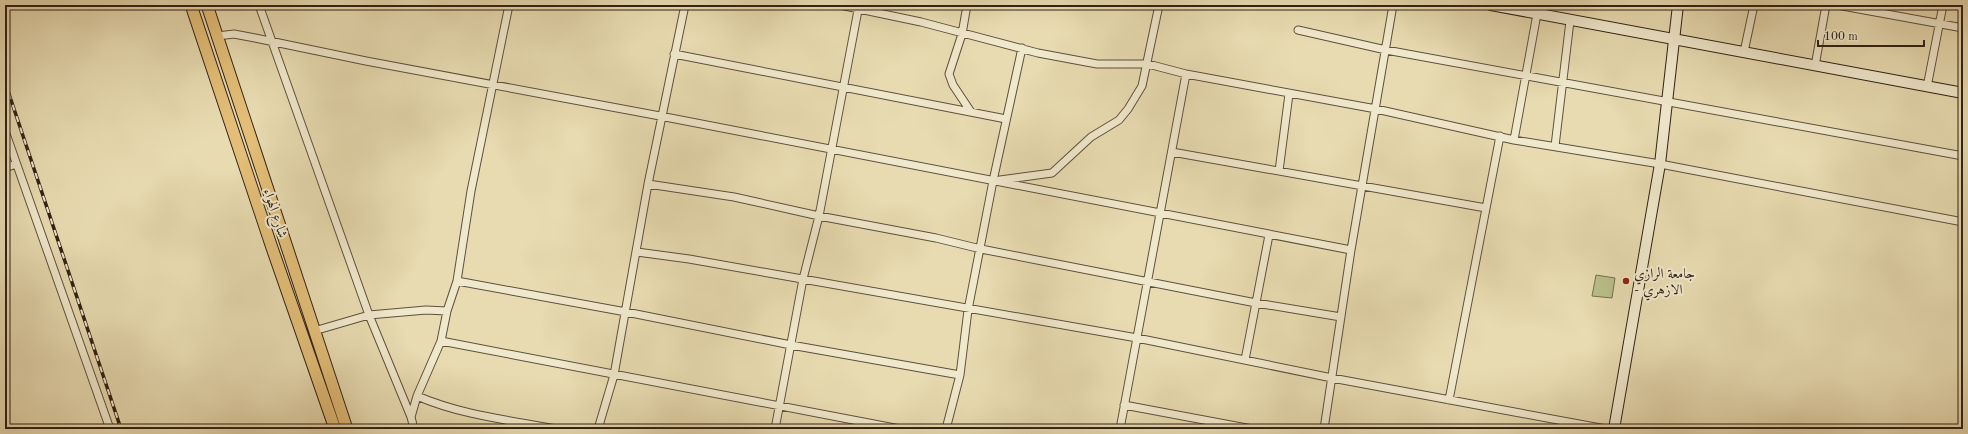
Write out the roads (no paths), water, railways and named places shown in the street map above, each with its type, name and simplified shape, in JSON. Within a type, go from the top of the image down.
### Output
[{"type":"main road","name":"شارع الهواء","points":[[191,5],[270,245],[335,429]]},
{"type":"main road","name":"شارع الهواء","points":[[207,5],[347,429]]},
{"type":"street","points":[[259,5],[369,314],[411,417],[414,429]]},
{"type":"street","points":[[411,417],[441,341],[447,311],[457,281],[471,191],[509,5]]},
{"type":"street","points":[[598,429],[614,375],[660,116],[685,5]]},
{"type":"street","points":[[840,5],[858,7],[921,22],[962,34],[1097,64],[1148,64],[1186,74],[1376,109],[1514,140],[1660,164],[1963,222]]},
{"type":"street","points":[[968,5],[962,34],[949,74],[953,85],[971,112]]},
{"type":"street","points":[[993,181],[1052,173],[1091,137],[1119,120],[1142,86],[1148,64],[1159,5]]},
{"type":"street","points":[[1324,429],[1351,250],[1393,5]]},
{"type":"street","points":[[1491,5],[1570,21],[1963,93]]},
{"type":"street","points":[[1614,429],[1660,164],[1678,5]]},
{"type":"street","points":[[1744,52],[1754,5]]},
{"type":"street","points":[[1815,66],[1826,5]]},
{"type":"street","points":[[1837,5],[1963,28]]},
{"type":"street","points":[[1927,87],[1943,5]]},
{"type":"street","points":[[775,429],[804,279],[819,216],[832,150],[858,7]]},
{"type":"street","points":[[1514,140],[1537,14]]},
{"type":"street","points":[[1554,146],[1570,21]]},
{"type":"street","points":[[1298,30],[1386,50],[1963,156]]},
{"type":"street","points":[[217,36],[234,34],[366,61],[660,116],[1351,250]]},
{"type":"street","points":[[946,429],[960,374],[968,310],[993,181],[1022,48]]},
{"type":"street","points":[[674,54],[1006,119]]},
{"type":"street","points":[[1120,429],[1186,74]]},
{"type":"street","points":[[1279,171],[1289,94]]},
{"type":"street","points":[[5,131],[110,429]]},
{"type":"street","points":[[1449,400],[1500,136]]},
{"type":"street","points":[[1172,152],[1486,208]]},
{"type":"street","points":[[5,168],[16,164]]},
{"type":"street","points":[[648,184],[734,197],[819,216],[936,238],[981,249],[1147,282],[1256,303],[1341,317]]},
{"type":"street","points":[[1245,360],[1269,235]]},
{"type":"street","points":[[637,252],[689,259],[935,302],[968,310],[1137,338],[1332,378],[1606,429]]},
{"type":"street","points":[[457,281],[626,312],[791,345],[960,374]]},
{"type":"street","points":[[314,331],[369,314],[426,310],[447,311]]},
{"type":"street","points":[[441,341],[900,429]]},
{"type":"street","points":[[418,396],[438,405],[461,411],[556,429]]},
{"type":"street","points":[[1124,405],[1252,429]]},
{"type":"railway","points":[[5,82],[121,429]]},
{"type":"place","name":"جامعة الرازي - الازهري","points":[[1626,281]]}]
